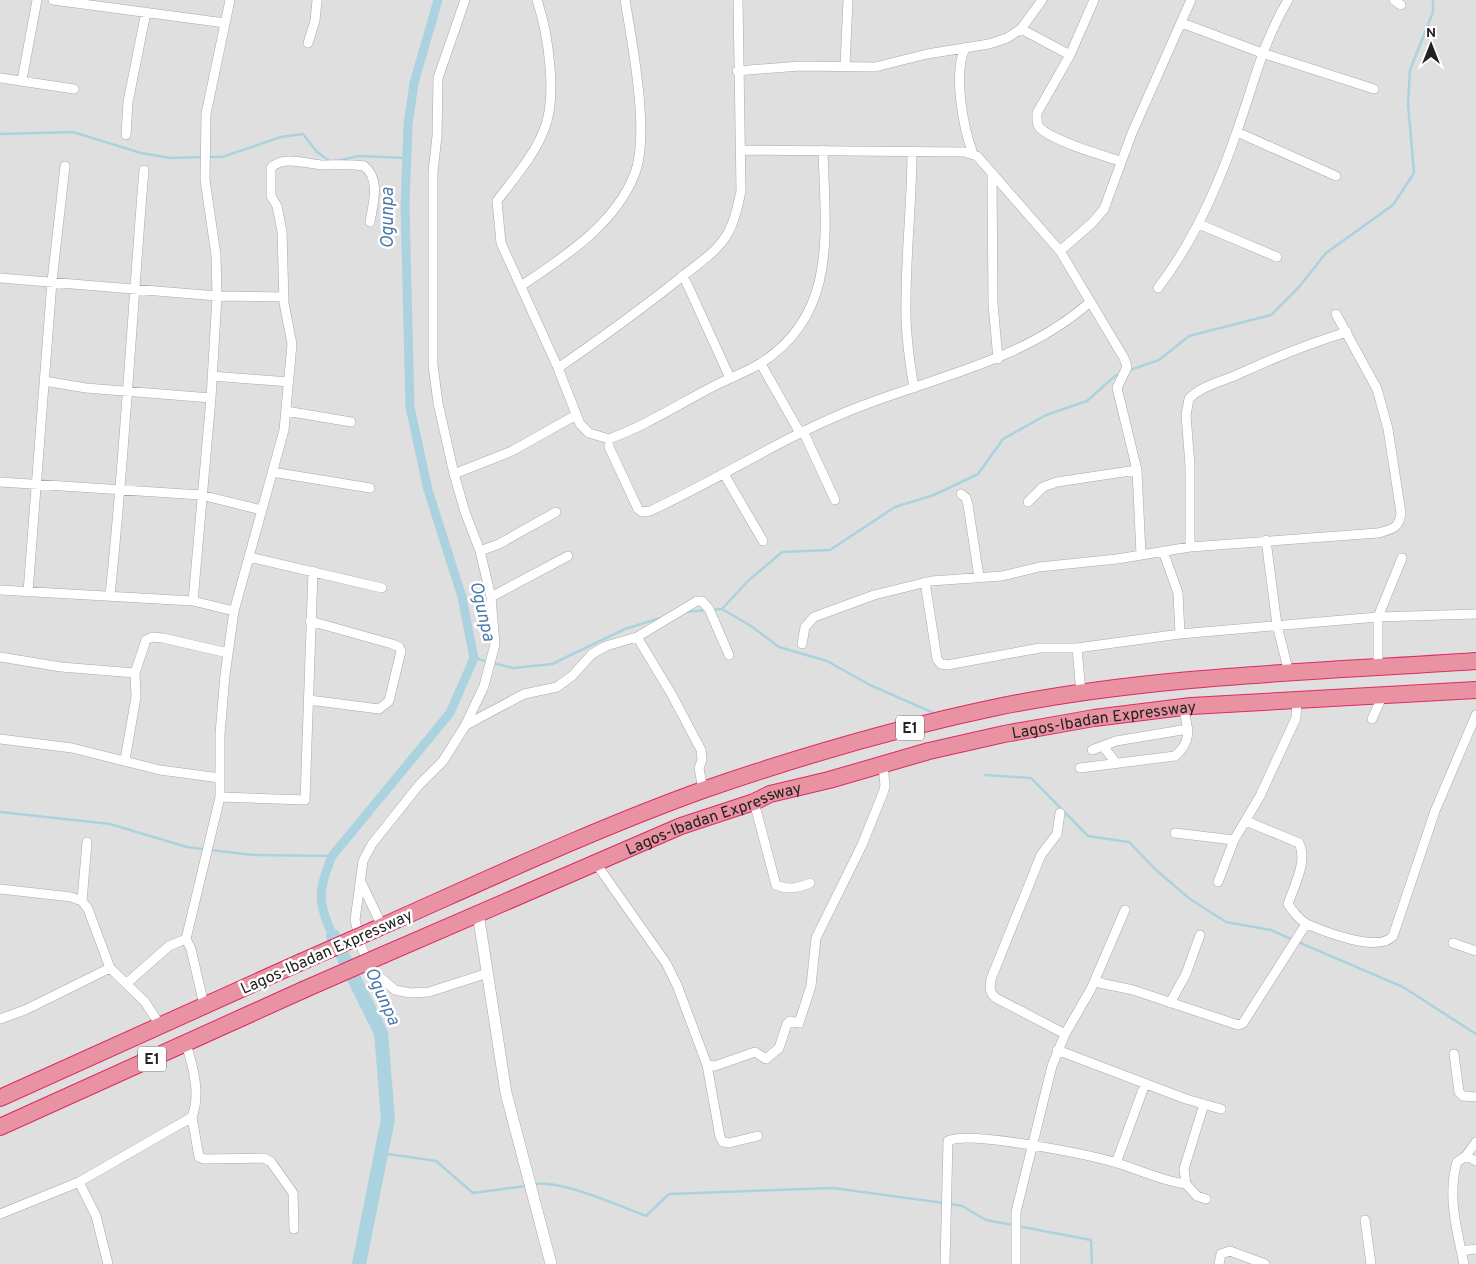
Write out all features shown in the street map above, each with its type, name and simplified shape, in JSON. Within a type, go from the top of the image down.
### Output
[{"type":"highway","name":"Lagos-Ibadan Expressway","points":[[0,1098],[300,962],[605,828],[703,790],[816,753],[938,720],[1003,706],[1081,693],[1289,672],[1476,661]]},
{"type":"highway","name":"Lagos-Ibadan Expressway","points":[[0,1127],[302,990],[595,862],[681,826],[754,802],[770,794],[1004,734],[1094,718],[1183,707],[1297,698],[1476,690]]},
{"type":"street","points":[[22,80],[37,0]]},
{"type":"street","points":[[53,0],[225,23]]},
{"type":"street","points":[[193,601],[211,398],[217,296],[216,255],[205,180],[206,114],[230,0]]},
{"type":"street","points":[[308,42],[315,21],[316,0]]},
{"type":"street","points":[[465,0],[438,78],[437,136],[433,172],[433,365],[438,403],[454,474],[465,512],[480,551],[491,597],[495,644],[484,686],[467,722],[442,760],[419,785],[372,844],[363,861],[355,920],[362,949],[374,972],[395,990],[410,993],[429,992],[488,973]]},
{"type":"street","points":[[538,0],[543,21],[551,80],[550,108],[545,128],[536,147],[497,201],[501,243],[558,368],[580,424],[589,433],[609,439],[636,428],[730,378],[761,364],[798,332],[809,315],[824,262],[823,150]]},
{"type":"street","points":[[521,286],[561,258],[595,230],[612,213],[635,173],[641,138],[638,94],[625,0]]},
{"type":"street","points":[[558,368],[620,325],[710,254],[728,233],[736,213],[741,190],[738,0]]},
{"type":"street","points":[[845,65],[848,0]]},
{"type":"street","points":[[738,70],[845,65],[875,67],[926,54],[965,48],[1007,38],[1021,29],[1042,0]]},
{"type":"street","points":[[1094,0],[1070,55],[1038,113],[1037,122],[1040,128],[1055,136],[1120,161]]},
{"type":"street","points":[[1060,251],[1100,216],[1120,161],[1191,0]]},
{"type":"street","points":[[1158,288],[1199,224],[1237,132],[1262,53],[1276,19],[1288,0]]},
{"type":"street","points":[[126,135],[128,102],[146,12]]},
{"type":"street","points":[[1182,24],[1262,53],[1374,89]]},
{"type":"street","points":[[1021,29],[1070,55]]},
{"type":"street","points":[[965,48],[960,59],[960,90],[973,154]]},
{"type":"street","points":[[0,78],[74,89]]},
{"type":"street","points":[[1237,132],[1336,176]]},
{"type":"street","points":[[741,150],[912,151],[973,154],[986,165],[1060,251],[1124,358],[1127,368],[1117,388],[1137,470],[1141,554]]},
{"type":"street","points":[[912,151],[912,200],[906,300],[906,335],[914,388]]},
{"type":"street","points":[[204,1005],[191,949],[186,939],[220,797],[220,734],[234,611],[272,472],[279,454],[289,382],[292,344],[284,297],[282,231],[277,206],[271,196],[269,174],[274,164],[300,161],[321,165],[364,166],[370,170],[373,179],[374,194],[370,222]]},
{"type":"street","points":[[28,592],[52,281],[65,166]]},
{"type":"street","points":[[110,595],[121,491],[133,288],[144,170]]},
{"type":"street","points":[[992,174],[993,304],[998,359]]},
{"type":"street","points":[[1199,224],[1277,257]]},
{"type":"street","points":[[683,275],[730,378]]},
{"type":"street","points":[[0,278],[217,296],[284,297]]},
{"type":"street","points":[[609,439],[613,454],[638,509],[642,512],[690,492],[802,432],[864,405],[998,359],[1069,320],[1090,302]]},
{"type":"street","points":[[802,644],[805,627],[814,617],[874,595],[938,579],[1002,576],[1048,566],[1117,559],[1190,547],[1378,533],[1395,529],[1400,524],[1401,513],[1392,450],[1377,389],[1336,314]]},
{"type":"street","points":[[1190,547],[1190,466],[1186,415],[1189,399],[1206,387],[1270,359],[1304,345],[1347,332]]},
{"type":"street","points":[[761,364],[802,432],[835,500]]},
{"type":"street","points":[[212,376],[289,382]]},
{"type":"street","points":[[44,381],[86,388],[211,398]]},
{"type":"street","points":[[286,411],[351,422]]},
{"type":"street","points":[[454,474],[512,450],[576,414]]},
{"type":"street","points":[[1028,502],[1043,487],[1057,482],[1137,470]]},
{"type":"street","points":[[272,472],[370,488]]},
{"type":"street","points":[[724,474],[763,541]]},
{"type":"street","points":[[0,482],[201,495],[262,510]]},
{"type":"street","points":[[961,494],[966,498],[968,506],[979,577]]},
{"type":"street","points":[[480,551],[498,544],[556,512]]},
{"type":"street","points":[[1266,540],[1277,625],[1289,672]]},
{"type":"street","points":[[1163,552],[1178,593],[1180,634]]},
{"type":"street","points":[[491,597],[568,556]]},
{"type":"street","points":[[249,557],[382,588]]},
{"type":"street","points":[[1378,668],[1378,617],[1402,558]]},
{"type":"street","points":[[220,797],[305,800],[313,571]]},
{"type":"street","points":[[925,582],[936,653],[941,664],[947,665],[1040,648],[1077,648],[1180,634],[1378,617],[1476,614]]},
{"type":"street","points":[[0,590],[193,601],[234,611]]},
{"type":"street","points":[[467,722],[524,694],[556,687],[572,676],[592,654],[606,646],[637,637],[691,604],[700,601],[709,610],[729,655]]},
{"type":"street","points":[[309,700],[379,708],[389,701],[401,651],[399,647],[392,644],[310,621]]},
{"type":"street","points":[[125,760],[136,697],[135,673],[146,640],[152,637],[228,653]]},
{"type":"street","points":[[637,637],[672,694],[700,750],[702,760],[699,768],[703,790]]},
{"type":"street","points":[[1077,648],[1081,693]]},
{"type":"street","points":[[0,657],[61,667],[135,673]]},
{"type":"street","points":[[1372,719],[1383,695]]},
{"type":"street","points":[[1218,882],[1234,840],[1260,796],[1296,718],[1297,698]]},
{"type":"street","points":[[1080,768],[1175,756],[1184,748],[1188,729],[1183,707]]},
{"type":"street","points":[[1246,821],[1299,843],[1302,850],[1302,859],[1288,904],[1302,929],[1361,942],[1381,944],[1389,941],[1393,936],[1436,811],[1475,720]]},
{"type":"street","points":[[1092,750],[1116,741],[1188,729]]},
{"type":"street","points":[[0,739],[72,748],[160,770],[220,778]]},
{"type":"street","points":[[1103,746],[1116,763]]},
{"type":"street","points":[[707,1065],[714,1066],[754,1052],[766,1059],[779,1048],[787,1024],[790,1021],[798,1023],[802,1018],[811,986],[816,938],[862,844],[883,793],[885,786],[883,764]]},
{"type":"street","points":[[754,802],[776,885],[783,888],[798,888],[810,883]]},
{"type":"street","points":[[1060,813],[1057,834],[1041,855],[990,987],[990,993],[996,998],[1066,1034]]},
{"type":"street","points":[[1175,832],[1234,840]]},
{"type":"street","points":[[87,842],[82,900],[88,909],[110,968],[128,983],[145,1002],[160,1025]]},
{"type":"street","points":[[595,862],[666,963],[677,986],[707,1065],[720,1138],[723,1142],[729,1143],[758,1136]]},
{"type":"street","points":[[360,877],[361,887],[379,928]]},
{"type":"street","points":[[0,889],[71,897],[82,900]]},
{"type":"street","points":[[1016,1264],[1016,1212],[1031,1146],[1057,1050],[1094,982],[1125,910]]},
{"type":"street","points":[[478,913],[506,1093],[551,1264]]},
{"type":"street","points":[[1094,982],[1133,990],[1238,1025],[1243,1023],[1302,929]]},
{"type":"street","points":[[1170,1002],[1186,974],[1200,935]]},
{"type":"street","points":[[128,983],[168,946],[186,939]]},
{"type":"street","points":[[1453,943],[1476,950]]},
{"type":"street","points":[[0,1019],[25,1010],[110,968]]},
{"type":"street","points":[[186,1044],[194,1067],[196,1108],[192,1117],[199,1157],[204,1159],[264,1158],[271,1162],[293,1193],[294,1228]]},
{"type":"street","points":[[1057,1050],[1145,1084],[1221,1109]]},
{"type":"street","points":[[1454,1054],[1459,1092],[1463,1096],[1476,1097]]},
{"type":"street","points":[[1116,1163],[1145,1084]]},
{"type":"street","points":[[1204,1104],[1184,1169],[1186,1184],[1197,1196],[1206,1199]]},
{"type":"street","points":[[0,1214],[79,1182],[192,1117]]},
{"type":"street","points":[[945,1264],[948,1140],[966,1137],[1031,1146],[1116,1163],[1171,1182],[1186,1184]]},
{"type":"street","points":[[1464,1264],[1453,1200],[1457,1162],[1466,1156],[1476,1142]]},
{"type":"street","points":[[1466,1156],[1476,1161]]},
{"type":"street","points":[[79,1182],[96,1216],[108,1264]]},
{"type":"street","points":[[1365,1220],[1371,1264]]},
{"type":"street","points":[[1462,1251],[1476,1249]]},
{"type":"street","points":[[1219,1264],[1222,1254],[1230,1251],[1265,1264]]},
{"type":"shaded area","points":[[0,0],[1476,0],[1476,1264],[0,1264]]},
{"type":"waterway","name":"Ogunpa","points":[[333,936],[324,914],[321,896],[324,878],[332,856],[450,713],[474,658],[462,597],[428,490],[410,407],[405,205],[408,124],[414,83],[438,0]]},
{"type":"waterway","points":[[1127,371],[1159,360],[1189,336],[1271,315],[1299,287],[1326,253],[1393,205],[1414,173],[1408,103],[1410,70],[1433,12],[1433,0]]},
{"type":"waterway","points":[[0,134],[73,132],[141,153],[170,158],[202,157]]},
{"type":"waterway","points":[[208,157],[222,157],[281,137],[303,134],[317,152],[331,162]]},
{"type":"waterway","points":[[337,161],[358,156],[408,158]]},
{"type":"waterway","points":[[712,610],[722,609],[748,581],[782,552],[830,550],[895,507],[934,495],[978,474],[1003,439],[1046,415],[1087,401],[1115,376],[1122,373]]},
{"type":"waterway","points":[[722,609],[751,626],[779,647],[827,661],[870,685],[936,714]]},
{"type":"waterway","points":[[685,612],[707,610]]},
{"type":"waterway","points":[[474,658],[513,668],[552,664],[625,629],[660,618]]},
{"type":"waterway","points":[[985,775],[1031,778],[1088,836],[1129,842],[1156,870],[1190,899],[1226,922],[1271,930],[1293,940]]},
{"type":"waterway","points":[[0,812],[110,824],[187,847],[204,849]]},
{"type":"waterway","points":[[210,850],[253,855],[332,856]]},
{"type":"waterway","name":"Ogunpa","points":[[333,936],[381,1033],[388,1119],[359,1264]]},
{"type":"waterway","points":[[1298,942],[1403,987],[1476,1034]]},
{"type":"waterway","points":[[381,1153],[436,1161],[473,1193],[526,1186]]},
{"type":"waterway","points":[[534,1184],[559,1185],[574,1189],[646,1216],[669,1194],[833,1188],[944,1203]]},
{"type":"waterway","points":[[950,1204],[962,1206],[986,1220],[1091,1240],[1092,1264]]}]
